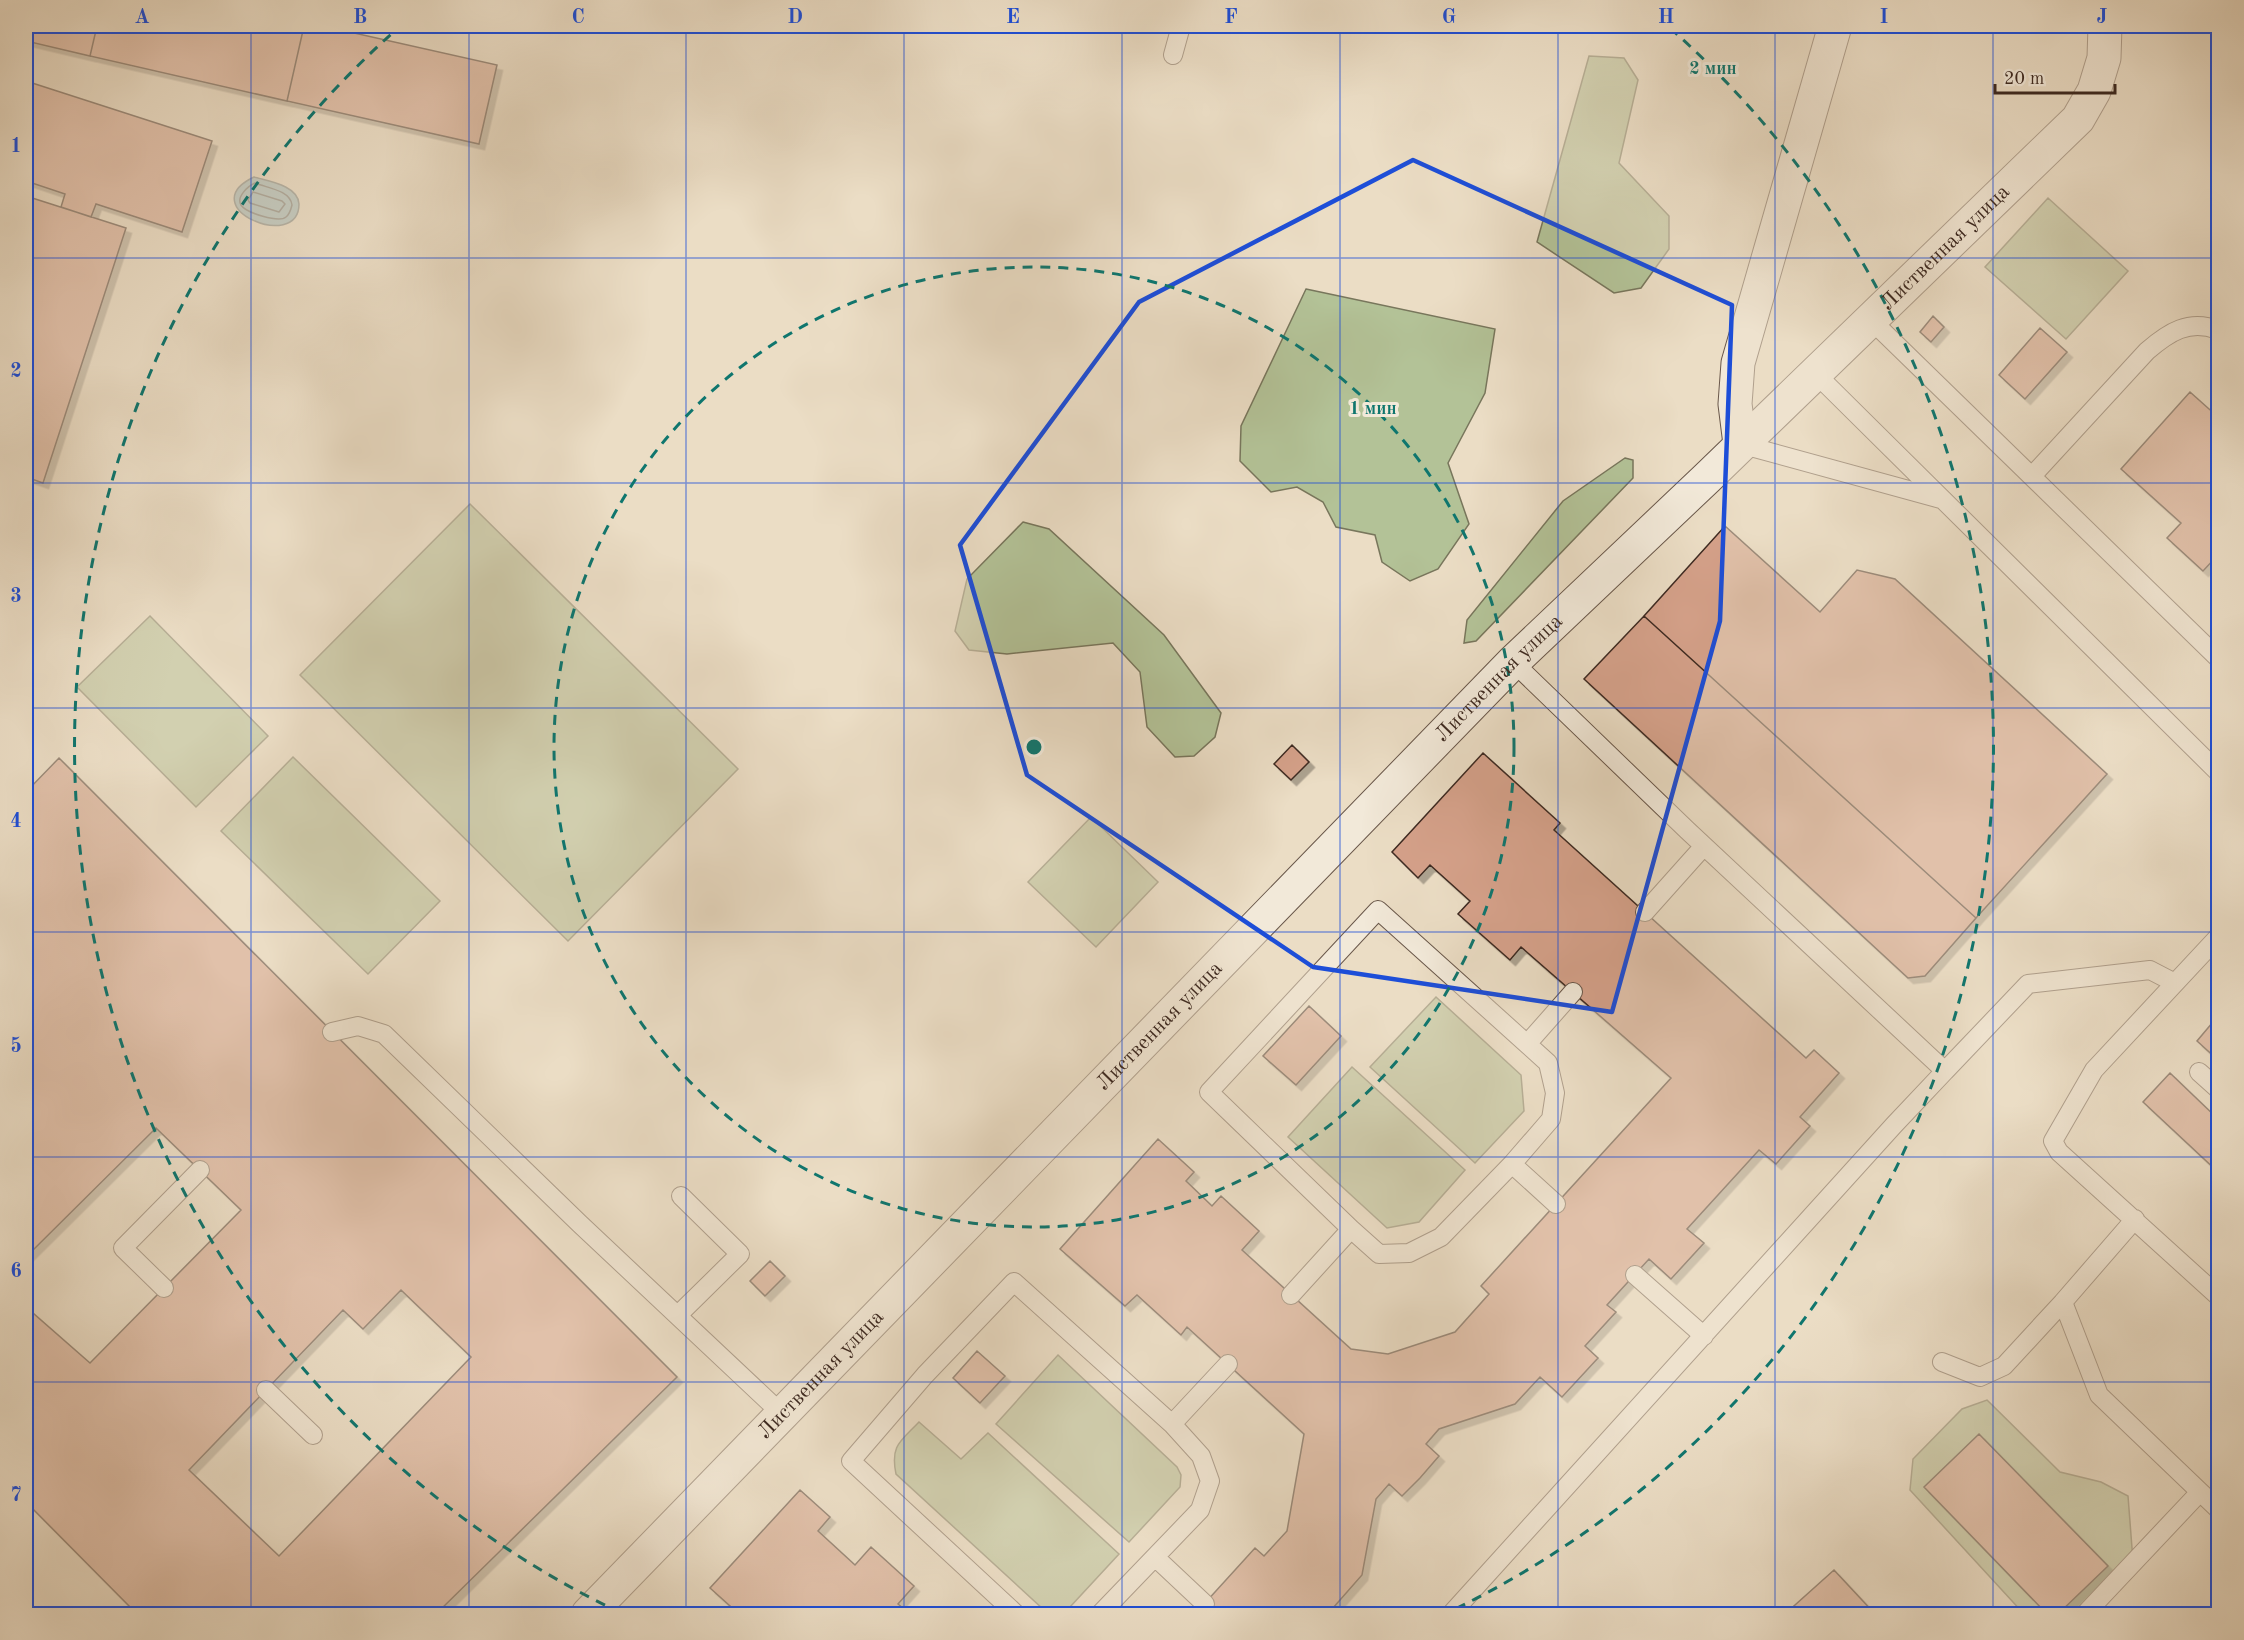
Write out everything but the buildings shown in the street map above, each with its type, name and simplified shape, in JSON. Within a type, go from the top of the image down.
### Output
[{"type":"street","points":[[1740,444],[1735,404],[1738,363],[1834,26]]},
{"type":"street","name":"Лиственная улица","points":[[588,1614],[1513,662],[2078,119],[2094,91],[2104,58],[2105,26]]},
{"type":"lane","points":[[1173,55],[1181,26]]},
{"type":"lane","points":[[1870,319],[2218,658]]},
{"type":"lane","points":[[2032,476],[2147,351],[2163,337],[2185,326],[2210,327],[2218,330]]},
{"type":"lane","points":[[1814,372],[2218,772]]},
{"type":"lane","points":[[1740,444],[1943,499]]},
{"type":"lane","points":[[1513,662],[1704,846],[1945,1071]]},
{"type":"lane","points":[[1645,912],[1704,846]]},
{"type":"lane","points":[[1378,910],[1527,1044],[1548,1063],[1555,1093],[1551,1119],[1512,1164],[1441,1237],[1409,1252],[1379,1254],[1209,1092],[1378,910]]},
{"type":"lane","points":[[2218,937],[2094,1070],[2054,1141],[2059,1152],[2218,1296]]},
{"type":"lane","points":[[1451,1614],[1894,1125],[2028,984],[2150,970],[2175,983]]},
{"type":"lane","points":[[1527,1044],[1573,992]]},
{"type":"lane","points":[[332,1032],[358,1026],[384,1034],[580,1224],[782,1414]]},
{"type":"lane","points":[[2199,1071],[2218,1089]]},
{"type":"lane","points":[[1512,1164],[1556,1204]]},
{"type":"lane","points":[[164,1288],[123,1248],[200,1170]]},
{"type":"lane","points":[[678,1315],[740,1254],[681,1196]]},
{"type":"lane","points":[[1942,1362],[1980,1377],[2004,1366],[2135,1219]]},
{"type":"lane","points":[[1291,1295],[1351,1229]]},
{"type":"lane","points":[[1635,1275],[1704,1336]]},
{"type":"lane","points":[[1016,1614],[851,1461],[925,1375],[1014,1282],[1172,1424],[1201,1456],[1210,1481],[1200,1510],[1100,1614]]},
{"type":"lane","points":[[2063,1302],[2099,1395],[2218,1509]]},
{"type":"lane","points":[[1172,1424],[1228,1364]]},
{"type":"lane","points":[[266,1390],[313,1435]]},
{"type":"lane","points":[[2085,1614],[2200,1492]]},
{"type":"lane","points":[[1155,1557],[1205,1604]]},
{"type":"highlighted area","points":[[1413,160],[1732,305],[1720,621],[1612,1012],[1313,967],[1027,775],[960,545],[1139,302]]},
{"type":"green space","points":[[1589,56],[1624,58],[1638,80],[1619,163],[1669,216],[1669,249],[1641,288],[1614,293],[1537,242]]},
{"type":"green space","points":[[2048,198],[2128,271],[2066,339],[1985,267]]},
{"type":"green space","points":[[1306,289],[1495,329],[1485,393],[1448,463],[1469,524],[1438,569],[1410,581],[1382,562],[1375,535],[1336,527],[1323,502],[1297,487],[1271,492],[1240,461],[1241,426]]},
{"type":"green space","points":[[1625,458],[1633,460],[1633,478],[1476,641],[1464,643],[1467,620],[1563,501]]},
{"type":"green space","points":[[470,504],[738,769],[568,941],[300,675]]},
{"type":"green space","points":[[1023,522],[1049,529],[1164,635],[1221,713],[1215,737],[1194,756],[1175,757],[1147,727],[1140,672],[1113,643],[1007,654],[969,650],[955,631],[967,579]]},
{"type":"green space","points":[[150,616],[268,736],[196,807],[77,687]]},
{"type":"green space","points":[[293,757],[440,901],[368,974],[221,831]]},
{"type":"green space","points":[[1091,817],[1158,882],[1096,947],[1028,882]]},
{"type":"green space","points":[[1436,997],[1521,1075],[1524,1111],[1475,1163],[1370,1067]]},
{"type":"green space","points":[[1352,1067],[1465,1170],[1419,1222],[1387,1228],[1288,1137]]},
{"type":"green space","points":[[1058,1355],[1177,1467],[1181,1475],[1180,1487],[1129,1542],[996,1424]]},
{"type":"green space","points":[[1987,1400],[2060,1472],[2101,1482],[2128,1496],[2134,1574],[2096,1614],[2024,1614],[1910,1490],[1913,1459],[1962,1409]]},
{"type":"green space","points":[[919,1422],[961,1459],[988,1433],[1119,1554],[1069,1608],[1054,1612],[1043,1609],[896,1474],[896,1450],[902,1439]]},
{"type":"water","points":[[254,177],[281,185],[293,192],[299,204],[294,218],[283,225],[268,225],[253,220],[241,212],[234,201],[238,189]]}]
